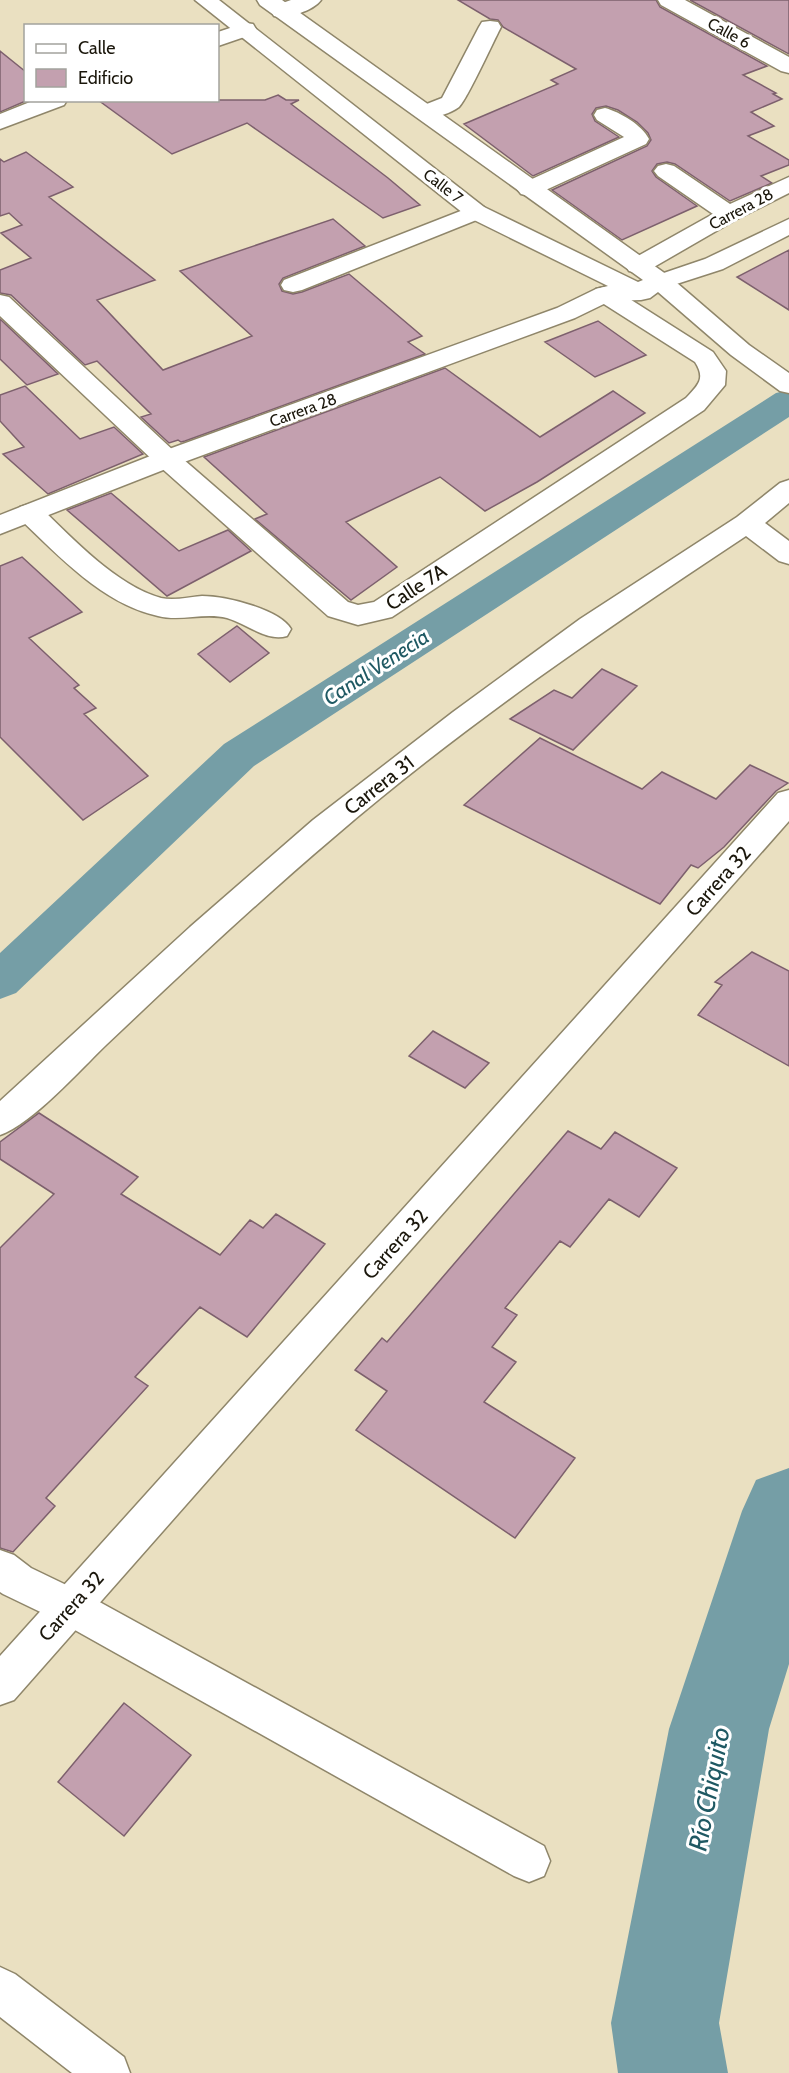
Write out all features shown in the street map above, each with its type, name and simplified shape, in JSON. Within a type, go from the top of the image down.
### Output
[{"type":"street","name":"Calle 7","points":[[206,0],[476,212],[610,287]]},
{"type":"street","points":[[275,5],[310,0]]},
{"type":"street","name":"Calle 6","points":[[669,0],[789,66]]},
{"type":"street","points":[[275,5],[427,112],[529,189],[638,266],[649,286],[668,308],[708,324],[789,385]]},
{"type":"street","points":[[427,112],[451,102],[490,27]]},
{"type":"street","points":[[219,40],[245,29]]},
{"type":"street","points":[[0,122],[51,102]]},
{"type":"street","points":[[529,189],[638,139],[636,135],[605,115]]},
{"type":"street","points":[[666,171],[729,214]]},
{"type":"street","name":"Carrera 28","points":[[0,525],[167,459],[566,313],[610,287],[638,266],[729,214],[789,184]]},
{"type":"street","points":[[293,285],[476,212]]},
{"type":"street","name":"Carrera 28","points":[[610,287],[649,286],[714,264],[789,226]]},
{"type":"street","points":[[610,287],[710,363],[740,350]]},
{"type":"street","name":"Calle 7A","points":[[0,302],[167,459],[338,609],[358,615],[382,610],[695,404],[711,384],[713,371],[710,363]]},
{"type":"street","name":"Carrera 31","points":[[0,1121],[33,1094],[201,936],[324,828],[463,719],[590,626],[747,523],[789,489]]},
{"type":"street","points":[[30,513],[73,553],[129,596],[160,608],[208,606],[239,611],[277,629]]},
{"type":"street","points":[[747,523],[789,555]]},
{"type":"street","name":"Carrera 32","points":[[0,1686],[789,801]]},
{"type":"street","points":[[0,1568],[17,1581],[71,1607],[529,1862]]},
{"type":"street","points":[[0,1989],[108,2073]]},
{"type":"building","points":[[458,0],[656,0],[660,7],[767,66],[743,75],[776,93],[773,94],[782,99],[751,112],[774,126],[748,136],[789,160],[789,165],[761,176],[772,183],[730,201],[675,164],[667,162],[657,164],[652,171],[656,177],[697,206],[622,240],[552,190],[647,146],[651,140],[648,133],[637,122],[618,110],[606,106],[596,108],[592,114],[595,121],[619,137],[533,176],[464,124],[558,84],[551,80],[576,69],[503,27],[498,20],[490,19]]},
{"type":"building","points":[[690,0],[789,0],[789,54]]},
{"type":"building","points":[[0,51],[24,70],[24,102],[0,112]]},
{"type":"building","points":[[278,95],[286,100],[299,100],[291,104],[420,205],[383,218],[247,123],[172,154],[101,102],[265,100]]},
{"type":"building","points":[[26,152],[73,187],[49,197],[155,280],[97,300],[163,370],[252,336],[180,271],[333,219],[365,246],[283,278],[279,284],[282,291],[293,294],[302,292],[349,274],[422,336],[408,342],[425,354],[185,441],[178,440],[169,443],[141,417],[151,414],[97,361],[85,365],[11,295],[0,293],[0,270],[31,258],[1,233],[22,225],[9,213],[0,216],[0,159],[4,162]]},
{"type":"building","points":[[789,250],[789,310],[737,277]]},
{"type":"building","points":[[0,319],[58,374],[27,385],[0,359]]},
{"type":"building","points":[[598,321],[646,355],[595,377],[545,342]]},
{"type":"building","points":[[445,368],[540,437],[613,391],[645,413],[537,482],[485,511],[440,477],[346,522],[397,567],[351,600],[255,519],[267,514],[204,457]]},
{"type":"building","points":[[25,386],[80,439],[114,427],[143,454],[48,494],[3,454],[24,447],[0,421],[0,395]]},
{"type":"building","points":[[111,493],[179,551],[228,530],[251,551],[167,596],[67,510]]},
{"type":"building","points":[[22,557],[82,612],[29,638],[79,685],[74,688],[96,708],[84,714],[148,776],[83,820],[0,737],[0,566]]},
{"type":"building","points":[[237,626],[269,653],[230,682],[198,654]]},
{"type":"building","points":[[602,669],[637,686],[573,750],[510,719],[554,690],[572,698]]},
{"type":"building","points":[[540,738],[642,789],[662,772],[716,799],[750,765],[788,783],[776,791],[724,847],[698,868],[691,865],[660,904],[464,805]]},
{"type":"building","points":[[752,952],[789,971],[789,1066],[698,1015],[722,985],[715,982]]},
{"type":"building","points":[[433,1031],[489,1063],[465,1088],[409,1056]]},
{"type":"building","points":[[39,1113],[138,1177],[121,1194],[220,1255],[250,1220],[263,1228],[276,1214],[325,1244],[247,1337],[200,1307],[135,1377],[148,1386],[46,1498],[55,1506],[13,1552],[0,1548],[0,1248],[54,1194],[0,1159],[0,1142]]},
{"type":"building","points":[[568,1131],[601,1149],[615,1132],[677,1168],[639,1217],[609,1199],[570,1247],[560,1241],[505,1308],[517,1315],[492,1347],[516,1362],[484,1402],[575,1458],[515,1538],[356,1430],[387,1391],[355,1370],[382,1338],[387,1342]]},
{"type":"building","points":[[124,1703],[191,1755],[124,1836],[58,1782]]},
{"type":"waterway","name":"Canal Venecia","points":[[0,981],[239,755],[789,401]]},
{"type":"waterway","name":"Río Chiquito","points":[[673,2073],[665,2023],[719,1729],[789,1511]]}]
